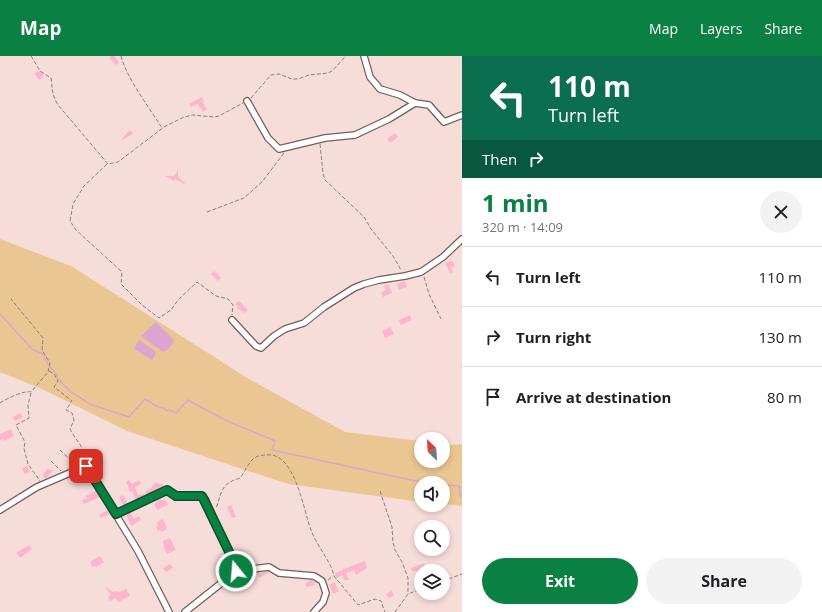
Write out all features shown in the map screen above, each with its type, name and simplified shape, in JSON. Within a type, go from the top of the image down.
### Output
[{"type":"street","points":[[364,56],[370,77],[380,89],[400,95],[415,103],[429,105],[444,122],[462,115]]},
{"type":"street","points":[[247,101],[268,138],[279,149],[318,139],[355,135],[389,119],[415,103]]},
{"type":"street","points":[[232,320],[256,346],[261,348],[274,336],[285,329],[304,323],[324,307],[354,288],[379,280],[415,274],[425,269],[443,257],[462,239]]},
{"type":"street","points":[[0,510],[25,493],[64,474],[86,466],[138,551],[169,612]]},
{"type":"street","points":[[116,514],[167,490],[176,496],[202,496],[235,564],[236,571]]},
{"type":"street","points":[[185,612],[236,571],[269,567],[279,573],[314,576],[322,582],[326,597],[314,612]]},
{"type":"path","points":[[31,56],[40,71],[51,78],[53,87],[52,94],[58,104],[108,164]]},
{"type":"path","points":[[121,56],[128,75],[162,128]]},
{"type":"path","points":[[232,320],[233,305],[228,299],[216,296],[197,282],[178,300],[171,310],[159,318],[142,306],[121,284],[122,272],[76,230],[70,221],[73,204],[84,186],[108,164],[118,162],[162,128],[184,117],[193,115],[219,116],[252,98],[271,75],[279,74],[292,79],[298,79],[309,75],[332,72],[346,56]]},
{"type":"path","points":[[318,139],[325,180],[364,217],[393,256],[405,276]]},
{"type":"path","points":[[207,212],[244,198],[262,182],[284,153]]},
{"type":"path","points":[[425,269],[423,273],[424,281],[441,319]]},
{"type":"path","points":[[10,299],[43,338],[42,350],[50,363],[48,370],[31,392],[28,405],[29,418],[16,425],[25,442],[24,449],[28,464],[43,484]]},
{"type":"path","points":[[48,370],[54,374],[58,381],[54,387],[72,401],[66,410],[72,413],[74,420],[70,429],[85,455],[86,466]]},
{"type":"path","points":[[0,403],[27,391],[31,392]]},
{"type":"path","points":[[60,450],[79,468]]},
{"type":"path","points":[[210,512],[217,506],[223,488],[230,481],[240,478],[253,459],[270,454],[282,458],[293,474],[311,530],[318,546],[333,570],[334,576],[358,605],[375,599],[381,601],[385,612]]},
{"type":"path","points":[[51,461],[64,474]]},
{"type":"path","points":[[380,491],[392,527],[395,550],[402,562],[408,578],[408,594]]},
{"type":"path","points":[[450,578],[462,574]]},
{"type":"path","points":[[322,582],[334,576]]},
{"type":"path","points":[[395,612],[408,594],[414,592]]},
{"type":"shaded area","points":[[0,239],[71,266],[249,379],[345,432],[414,440],[414,468],[450,468],[450,445],[462,444],[462,506],[450,505],[450,476],[414,476],[414,501],[288,484],[127,431],[42,389],[0,372]]},
{"type":"shaded area","points":[[156,322],[174,340],[170,348],[163,352],[141,336]]},
{"type":"shaded area","points":[[139,340],[155,351],[156,354],[152,360],[134,349]]},
{"type":"building","points":[[114,56],[119,62],[116,65],[109,58]]},
{"type":"building","points":[[41,71],[44,76],[39,80],[34,73]]},
{"type":"building","points":[[202,97],[204,101],[202,102],[207,109],[203,112],[198,104],[191,107],[189,104]]},
{"type":"building","points":[[130,130],[133,134],[120,141],[127,133]]},
{"type":"building","points":[[395,133],[398,137],[390,143],[387,139]]},
{"type":"building","points":[[178,170],[178,177],[185,183],[184,184],[165,176],[174,176]]},
{"type":"building","points":[[452,260],[455,266],[451,268],[453,272],[450,273],[445,263]]},
{"type":"building","points":[[214,271],[221,278],[218,281],[211,274]]},
{"type":"building","points":[[405,281],[407,287],[399,290],[397,284]]},
{"type":"building","points":[[388,284],[392,293],[383,297],[381,293],[386,290],[384,286]]},
{"type":"building","points":[[239,301],[248,310],[245,313],[237,308],[238,307],[235,304]]},
{"type":"building","points":[[410,315],[412,320],[401,325],[399,320]]},
{"type":"building","points":[[390,327],[394,334],[385,338],[382,331]]},
{"type":"building","points":[[20,413],[23,417],[15,421],[13,417]]},
{"type":"building","points":[[11,429],[14,436],[4,441],[3,439],[0,440],[0,434]]},
{"type":"building","points":[[27,466],[30,472],[25,474],[22,469]]},
{"type":"building","points":[[46,469],[53,470],[46,479],[42,475]]},
{"type":"building","points":[[129,480],[132,484],[139,480],[141,484],[135,487],[138,495],[142,494],[145,496],[136,500],[132,491],[130,492],[128,489],[129,488],[126,482]]},
{"type":"building","points":[[155,482],[159,484],[162,483],[163,487],[145,494],[147,490],[151,489]]},
{"type":"building","points":[[96,490],[100,497],[84,504],[82,500],[87,498],[86,496]]},
{"type":"building","points":[[123,495],[128,504],[124,506],[119,497]]},
{"type":"building","points":[[161,499],[162,501],[165,499],[168,505],[157,510],[154,504]]},
{"type":"building","points":[[231,505],[236,517],[232,518],[227,507]]},
{"type":"building","points":[[108,510],[110,514],[101,518],[99,515]]},
{"type":"building","points":[[130,512],[134,519],[139,516],[141,520],[131,526],[126,514]]},
{"type":"building","points":[[163,519],[167,529],[161,532],[160,530],[158,531],[156,527],[158,526],[157,522]]},
{"type":"building","points":[[170,538],[176,550],[167,554],[163,547],[163,541]]},
{"type":"building","points":[[29,545],[32,549],[20,558],[16,553]]},
{"type":"building","points":[[100,556],[104,562],[96,567],[92,567],[90,562]]},
{"type":"building","points":[[365,561],[367,568],[356,575],[354,570],[346,573],[349,580],[344,580],[343,575],[336,578],[335,573],[343,570],[343,568],[344,569]]},
{"type":"building","points":[[170,564],[173,568],[166,572],[163,568]]},
{"type":"building","points":[[270,572],[259,578],[257,573]]},
{"type":"building","points":[[242,574],[245,584],[238,588],[236,584],[241,581],[238,575]]},
{"type":"building","points":[[310,580],[314,581],[315,585],[307,587],[305,584]]},
{"type":"building","points":[[334,582],[339,591],[333,594],[329,585]]},
{"type":"building","points":[[105,586],[113,592],[119,592],[126,589],[130,596],[118,602],[116,598],[110,601],[108,597],[111,595]]},
{"type":"building","points":[[392,591],[394,596],[388,598],[386,594]]},
{"type":"waterway","points":[[0,314],[32,349],[43,354],[59,380],[71,392],[90,404],[129,417],[145,399],[160,408],[162,407],[167,411],[169,410],[176,413],[188,400],[225,420],[275,441],[272,450],[414,481]]},
{"type":"waterway","points":[[450,485],[459,486],[460,496],[462,496]]},
{"type":"route","points":[[86,466],[97,481],[116,514],[167,490],[176,496],[202,496],[205,499],[235,564],[236,571]]}]
